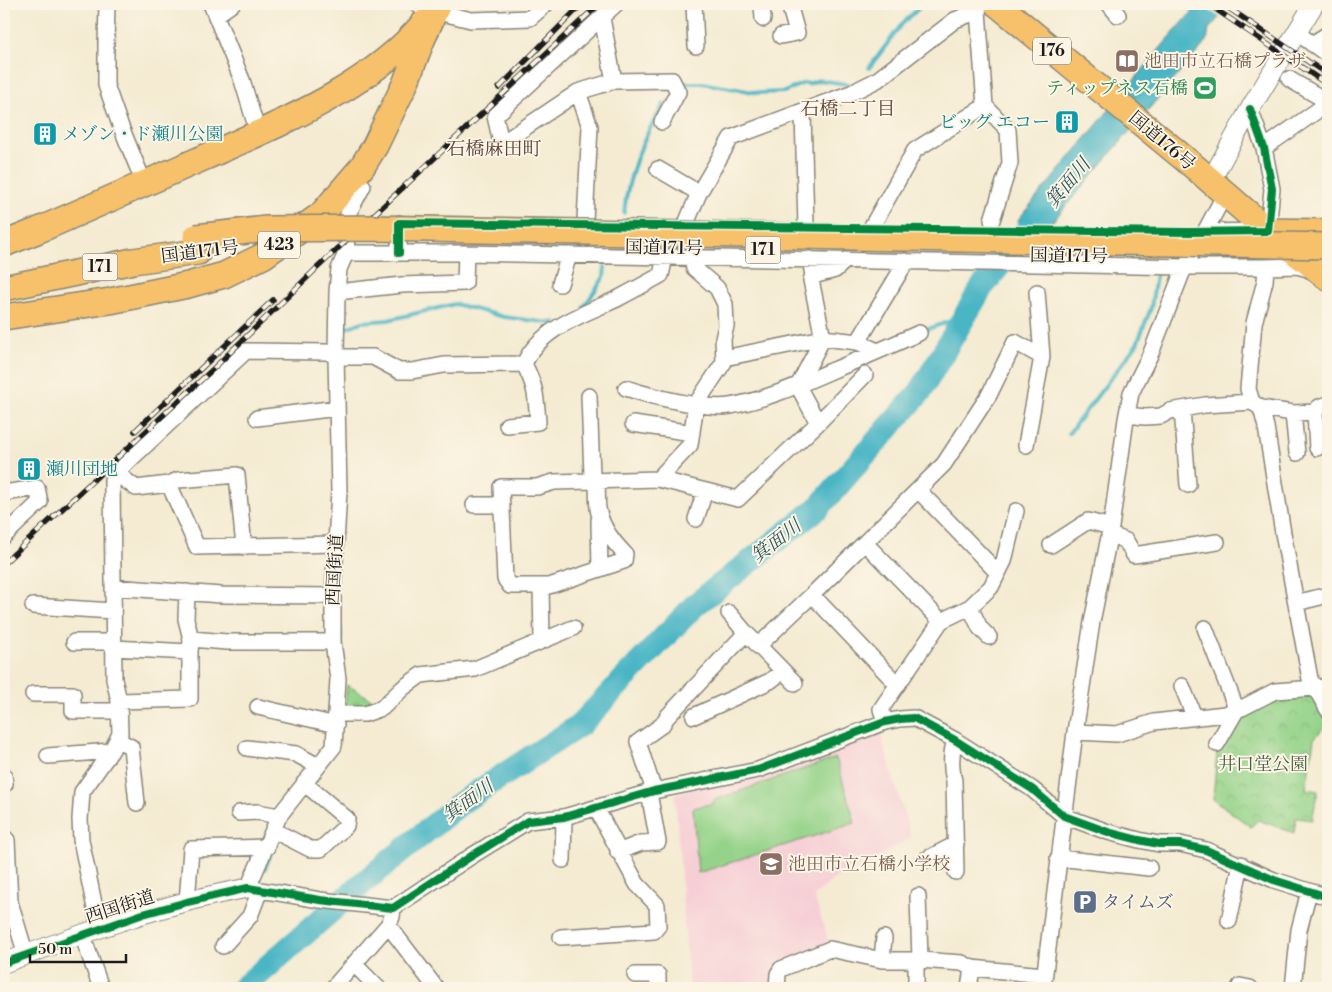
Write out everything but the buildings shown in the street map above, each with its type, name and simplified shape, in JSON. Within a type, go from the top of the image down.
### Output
[{"type":"highway","points":[[4,244],[144,184],[322,102],[354,83],[414,36],[430,6]]},
{"type":"highway","name":"423","points":[[4,317],[110,301],[188,285],[224,275],[263,256],[321,215],[354,187],[406,84],[430,6]]},
{"type":"highway","name":"国道176号","points":[[984,6],[1111,98],[1276,237],[1328,273]]},
{"type":"highway","points":[[378,64],[391,65],[402,74],[406,84]]},
{"type":"highway","name":"国道171号","points":[[4,288],[133,261],[197,244],[266,229],[372,228],[1328,246]]},
{"type":"highway","points":[[1276,237],[1328,232]]},
{"type":"highway","name":"国道171号","points":[[4,272],[84,254],[197,244],[370,243],[1328,273]]},
{"type":"street","points":[[107,4],[106,85],[144,184]]},
{"type":"street","points":[[232,4],[214,9],[242,80],[258,133]]},
{"type":"street","points":[[430,6],[471,20],[530,18],[546,4]]},
{"type":"street","points":[[616,4],[495,116],[500,138],[508,139],[578,92],[614,81],[672,80],[678,92],[662,122]]},
{"type":"street","points":[[694,4],[696,46]]},
{"type":"street","points":[[780,36],[797,33],[789,4]]},
{"type":"street","points":[[1013,4],[1093,75],[1111,98]]},
{"type":"street","points":[[777,988],[778,974],[781,969],[830,949],[882,960],[962,963],[972,968],[1044,982],[1075,732],[1092,622],[1110,530],[1131,393],[1152,353],[1186,267],[1205,232],[1217,188],[1250,109],[1304,39],[1314,4]]},
{"type":"street","points":[[658,479],[690,444],[696,404],[724,362],[723,339],[726,326],[726,304],[717,288],[694,268],[686,257],[685,226],[699,194],[731,138],[851,93],[877,80],[955,20],[984,6],[986,106],[1008,130],[1010,163],[997,225]]},
{"type":"street","points":[[602,18],[614,81]]},
{"type":"street","points":[[1304,39],[1328,34]]},
{"type":"street","points":[[1304,39],[1328,55]]},
{"type":"street","points":[[1264,148],[1328,103],[1289,79]]},
{"type":"street","points":[[560,284],[576,255],[585,224],[590,127],[578,92]]},
{"type":"street","points":[[813,276],[835,270],[849,260],[872,228],[915,150],[986,106]]},
{"type":"street","points":[[1250,109],[1264,148],[1272,189],[1276,237],[1285,251],[1282,261],[1269,267],[1265,281],[1254,323],[1248,389],[1266,426],[1283,533],[1310,679],[1322,688],[1328,710]]},
{"type":"street","points":[[803,112],[806,227]]},
{"type":"street","points":[[658,169],[699,194]]},
{"type":"street","name":"西国街道","points":[[4,963],[91,931],[187,902],[254,889],[279,816],[334,746],[338,679],[332,642],[339,491],[337,408],[341,357],[336,292],[339,269],[346,253],[348,214],[354,187]]},
{"type":"street","points":[[399,253],[398,222],[872,228],[997,225],[1076,230],[1205,232],[1276,237]]},
{"type":"street","points":[[346,253],[466,253],[1186,267],[1297,266],[1328,273]]},
{"type":"street","points":[[336,292],[402,285],[465,283],[466,253]]},
{"type":"street","points":[[524,364],[528,356],[542,340],[558,327],[661,275],[666,257]]},
{"type":"street","points":[[810,259],[813,276],[811,280],[823,338],[800,378],[798,386],[818,423]]},
{"type":"street","points":[[858,342],[904,267],[905,262]]},
{"type":"street","points":[[1026,445],[1042,357],[1037,292]]},
{"type":"street","points":[[626,388],[644,394],[696,404],[729,406],[798,386],[919,333]]},
{"type":"street","points":[[724,358],[823,338],[858,342],[877,351]]},
{"type":"street","points":[[758,646],[865,544],[944,464],[984,402],[1014,342],[1042,357]]},
{"type":"street","points":[[101,988],[91,931],[81,840],[82,792],[120,734],[119,706],[114,679],[113,645],[112,480],[116,472],[246,351],[327,352],[341,357],[373,357],[399,371],[444,366],[524,364]]},
{"type":"street","points":[[507,425],[542,425],[533,381],[524,364]]},
{"type":"street","points":[[599,514],[612,540],[625,554],[624,561],[549,586],[510,586],[505,579],[501,488],[537,487],[554,482],[658,479],[738,499],[818,423],[865,375]]},
{"type":"street","points":[[589,396],[592,474],[596,481],[599,514],[600,569]]},
{"type":"street","points":[[1127,415],[1161,416],[1170,411],[1205,405],[1257,405],[1293,413],[1322,408],[1317,448]]},
{"type":"street","points":[[256,418],[337,408]]},
{"type":"street","points":[[1182,409],[1188,485]]},
{"type":"street","points":[[1293,413],[1297,453]]},
{"type":"street","points":[[633,424],[692,433]]},
{"type":"street","points":[[116,472],[136,488],[170,484],[178,480],[237,475],[244,547]]},
{"type":"street","points":[[170,484],[197,547],[336,544]]},
{"type":"street","points":[[4,493],[37,488],[40,502],[4,536]]},
{"type":"street","points":[[696,519],[705,491]]},
{"type":"street","points":[[918,491],[998,574]]},
{"type":"street","points":[[474,505],[502,505]]},
{"type":"street","points":[[885,722],[881,709],[941,621],[970,607],[990,587],[1004,561],[1016,511]]},
{"type":"street","points":[[1051,545],[1088,521],[1110,530],[1126,541],[1134,555],[1217,542]]},
{"type":"street","points":[[865,544],[941,621]]},
{"type":"street","points":[[541,586],[542,641]]},
{"type":"street","points":[[113,587],[221,595],[333,596]]},
{"type":"street","points":[[33,694],[73,694],[73,711],[119,706],[190,704],[191,646],[186,619],[187,592]]},
{"type":"street","points":[[812,595],[897,684]]},
{"type":"street","points":[[1296,603],[1328,595]]},
{"type":"street","points":[[33,606],[113,611]]},
{"type":"street","points":[[970,607],[980,628],[990,637]]},
{"type":"street","points":[[728,613],[795,683]]},
{"type":"street","points":[[258,707],[273,716],[337,720],[365,714],[382,708],[421,675],[475,669],[573,628]]},
{"type":"street","points":[[1204,628],[1236,711]]},
{"type":"street","points":[[618,852],[641,844],[658,842],[652,792],[638,742],[662,726],[667,718],[746,633]]},
{"type":"street","points":[[74,642],[113,645],[191,646],[227,642],[332,642]]},
{"type":"street","points":[[694,716],[770,681],[783,671]]},
{"type":"street","points":[[1182,686],[1194,716]]},
{"type":"street","points":[[1075,732],[1117,734],[1154,722],[1225,714],[1236,711],[1275,691],[1322,688]]},
{"type":"street","points":[[1217,744],[1236,711]]},
{"type":"street","points":[[223,946],[250,916],[254,889],[320,900],[393,908],[528,821],[564,817],[652,792],[758,770],[900,718],[914,718],[955,740],[1032,789],[1064,816],[1108,832],[1139,840],[1159,844],[1180,844],[1206,850],[1274,880],[1328,897]]},
{"type":"street","points":[[955,740],[952,747],[952,773],[954,781],[956,872]]},
{"type":"street","points":[[247,748],[264,743],[296,754],[318,766]]},
{"type":"street","points":[[48,756],[114,745],[131,747],[140,797]]},
{"type":"street","points":[[274,830],[310,849],[322,849],[346,826],[347,820],[304,783]]},
{"type":"street","points":[[561,937],[647,932],[654,931],[658,926],[657,905],[637,884],[618,852],[596,808]]},
{"type":"street","points":[[239,813],[257,812],[279,816]]},
{"type":"street","points":[[562,860],[564,817]]},
{"type":"street","points":[[4,837],[7,840],[10,902],[26,955]]},
{"type":"street","points":[[925,860],[956,844]]},
{"type":"street","points":[[187,902],[190,849],[267,847]]},
{"type":"street","points":[[1058,858],[1126,871],[1149,868]]},
{"type":"street","points":[[1229,921],[1241,864]]},
{"type":"street","points":[[1293,988],[1299,930],[1309,891]]},
{"type":"street","points":[[916,985],[918,896]]},
{"type":"street","points":[[333,988],[388,925],[392,917],[393,908]]},
{"type":"street","points":[[388,925],[436,988]]},
{"type":"street","points":[[882,960],[884,938]]},
{"type":"street","points":[[354,964],[378,988]]},
{"type":"street","points":[[969,988],[972,968]]},
{"type":"street","points":[[635,975],[658,975],[658,988]]},
{"type":"street","points":[[1240,988],[1240,986],[1250,988]]},
{"type":"shaded area","name":"池田市立石橋小学校","points":[[880,732],[911,837],[876,858],[846,869],[814,896],[830,946],[776,967],[772,988],[689,988],[675,794]]},
{"type":"green space","points":[[347,685],[373,700],[368,706],[345,707]]},
{"type":"green space","name":"井口堂公園","points":[[1309,693],[1318,699],[1328,722],[1314,739],[1306,789],[1318,791],[1312,820],[1296,818],[1294,833],[1258,820],[1251,827],[1213,799],[1217,752],[1236,718],[1278,695]]},
{"type":"green space","points":[[836,758],[855,823],[698,873],[693,808],[714,803],[714,800]]},
{"type":"water","points":[[1199,4],[1231,4],[1209,29],[1207,41],[1053,221],[1017,221],[1163,45]]},
{"type":"pier","points":[[1199,4],[1234,4],[1221,18]]},
{"type":"waterway","points":[[531,4],[531,10]]},
{"type":"waterway","points":[[869,68],[902,24],[918,9],[919,4]]},
{"type":"waterway","points":[[682,83],[702,83],[759,93],[784,92],[804,83],[808,84],[819,80],[853,85]]},
{"type":"waterway","points":[[624,213],[629,185],[643,143],[664,104]]},
{"type":"waterway","name":"箕面川","points":[[243,988],[364,882],[462,802],[580,725],[695,605],[818,508],[920,392],[982,287],[1056,195]]},
{"type":"waterway","points":[[584,307],[604,277],[605,267]]},
{"type":"waterway","points":[[1069,433],[1137,344],[1151,308],[1156,275]]},
{"type":"waterway","points":[[341,330],[362,322],[388,320],[455,304],[504,317],[555,322]]},
{"type":"waterway","points":[[925,330],[965,316]]},
{"type":"waterway","points":[[340,627],[343,662]]},
{"type":"waterway","points":[[265,869],[272,850]]},
{"type":"railway","points":[[499,88],[582,4]]},
{"type":"railway","points":[[4,563],[213,369],[317,268],[599,4]]},
{"type":"railway","points":[[1208,4],[1328,85]]},
{"type":"railway","points":[[1230,9],[1328,75]]},
{"type":"railway","points":[[135,431],[273,300]]},
{"type":"cycle path","points":[[399,253],[399,223],[1189,232],[1268,231],[1272,189],[1264,148],[1250,109]]},
{"type":"cycle path","points":[[4,963],[143,914],[248,888],[320,900],[393,908],[528,821],[564,817],[654,791],[758,770],[885,722],[914,718],[955,740],[1032,789],[1064,816],[1108,832],[1139,840],[1159,844],[1180,844],[1206,850],[1274,880],[1328,897]]},
{"type":"place","name":"池田市立石橋プラザ","points":[[1127,61]]},
{"type":"place","name":"ティップネス石橋","points":[[1205,88]]},
{"type":"place","name":"ビッグ エコー","points":[[1067,122]]},
{"type":"place","name":"メゾン・ド瀬川公園","points":[[45,134]]},
{"type":"place","name":"瀬川団地","points":[[29,469]]},
{"type":"place","name":"池田市立石橋小学校","points":[[771,864]]},
{"type":"place","name":"タイムズ","points":[[1085,902]]},
{"type":"district","name":"石橋二丁目","points":[[848,109]]},
{"type":"district","name":"石橋麻田町","points":[[494,149]]}]
